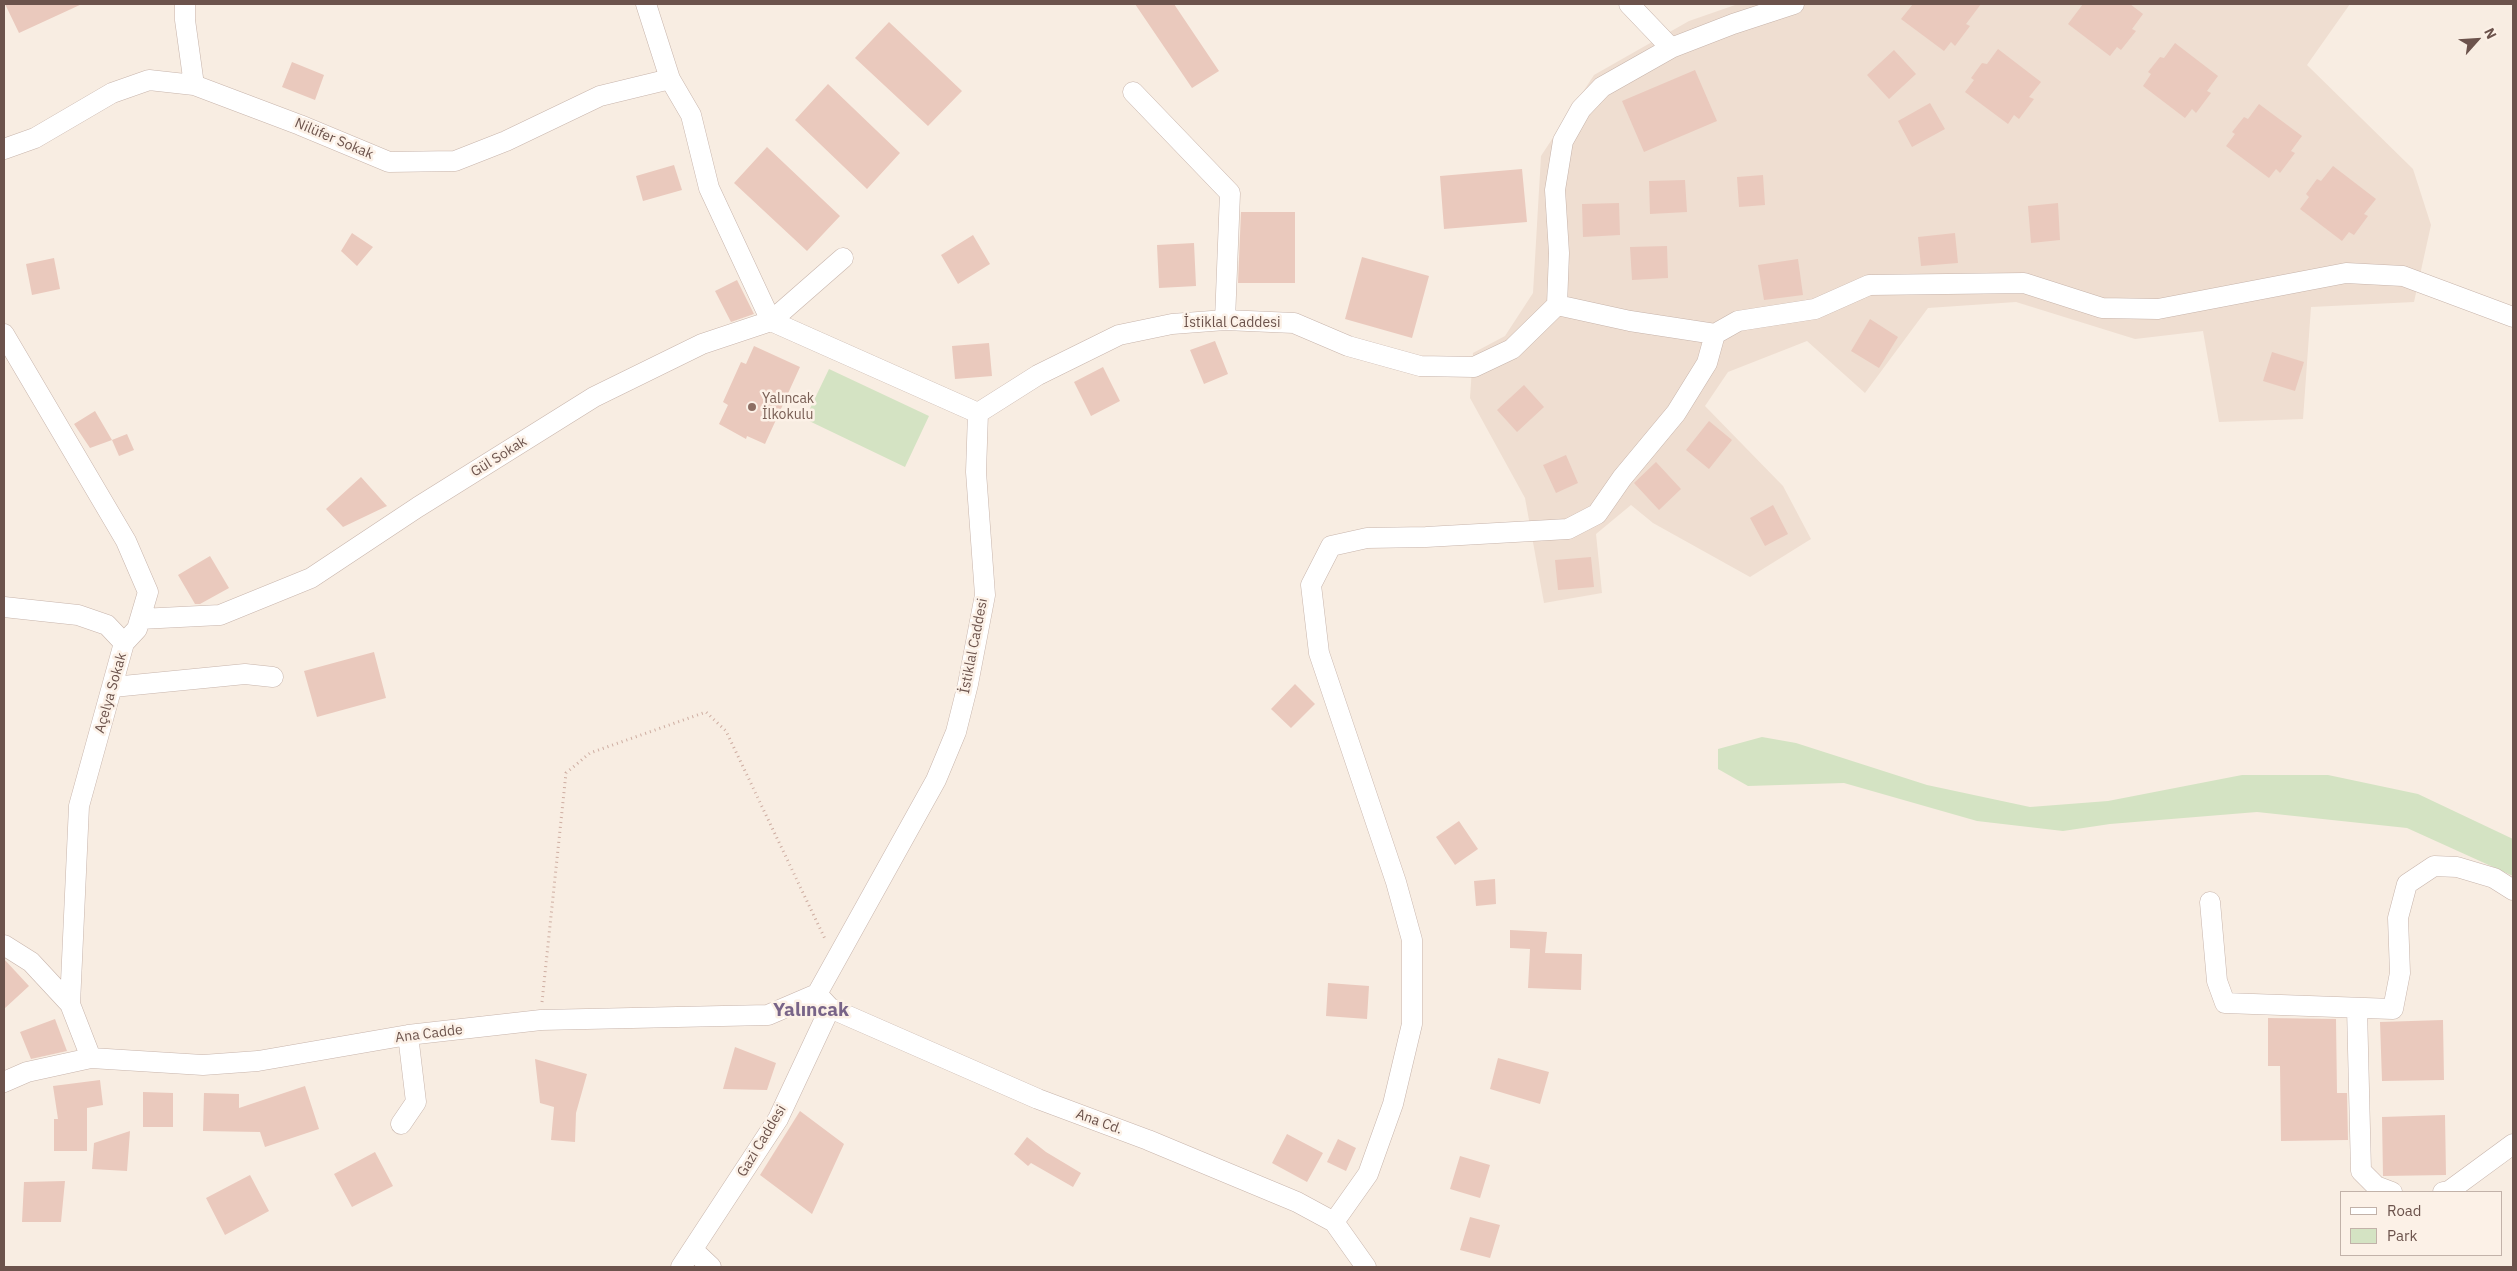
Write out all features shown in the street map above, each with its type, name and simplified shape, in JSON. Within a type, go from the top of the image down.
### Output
[{"type":"street","points":[[185,4],[185,20],[194,86]]},
{"type":"street","points":[[646,4],[670,79],[690,115],[709,188],[771,321],[978,413]]},
{"type":"street","points":[[1629,4],[1671,48]]},
{"type":"street","points":[[1794,4],[1732,24],[1671,48],[1602,87],[1581,109],[1563,141],[1555,190],[1559,253],[1557,305],[1630,321],[1715,334],[1738,321],[1815,309],[1869,285],[2024,283],[2102,308],[2158,309],[2346,273],[2403,276],[2513,318]]},
{"type":"street","name":"Nilüfer Sokak","points":[[4,148],[35,138],[112,93],[149,80],[194,86],[300,125],[389,162],[455,161],[506,142],[600,96],[670,79]]},
{"type":"street","points":[[1134,92],[1230,193],[1225,320]]},
{"type":"street","name":"Gül Sokak","points":[[140,619],[220,615],[311,578],[418,507],[594,398],[702,344],[771,321],[843,258]]},
{"type":"street","name":"İstiklal Caddesi","points":[[836,961],[896,848],[936,780],[956,732],[968,684],[984,595],[976,472],[978,413],[1038,375],[1119,335],[1172,324],[1225,320],[1294,324],[1348,346],[1420,366],[1474,367],[1512,349],[1557,305]]},
{"type":"street","name":"Açelya Sokak","points":[[4,334],[126,541],[148,592],[137,629],[124,643],[79,806],[70,1004]]},
{"type":"street","points":[[1334,1222],[1368,1174],[1393,1104],[1412,1024],[1412,940],[1319,653],[1311,585],[1331,546],[1367,538],[1426,537],[1568,529],[1597,514],[1622,478],[1676,413],[1707,364],[1715,334]]},
{"type":"street","points":[[4,607],[78,615],[107,625],[124,643]]},
{"type":"street","points":[[113,687],[245,674],[273,677]]},
{"type":"street","points":[[2210,902],[2217,981],[2225,1003],[2393,1009],[2400,973],[2398,918],[2406,884],[2434,866],[2457,867],[2494,878],[2513,890]]},
{"type":"street","points":[[4,945],[31,962],[70,1004],[91,1058]]},
{"type":"street","points":[[823,1001],[836,961]]},
{"type":"street","name":"Ana Cd.","points":[[823,1001],[1038,1099],[1148,1140],[1297,1202],[1334,1222],[1366,1267]]},
{"type":"street","name":"Ana Cadde","points":[[4,1082],[27,1072],[91,1058],[202,1066],[258,1061],[408,1035],[541,1020],[768,1015],[823,1001]]},
{"type":"street","name":"Gazi Caddesi","points":[[682,1267],[778,1119],[823,1001]]},
{"type":"street","points":[[2357,1008],[2361,1171],[2376,1186],[2389,1191]]},
{"type":"street","points":[[401,1124],[416,1102],[408,1035]]},
{"type":"street","points":[[2449,1191],[2513,1144]]},
{"type":"street","points":[[693,1250],[711,1267]]},
{"type":"path","points":[[541,1020],[566,773],[590,752],[706,712],[726,731],[836,961]]},
{"type":"shaded area","points":[[1738,4],[2350,4],[2307,65],[2413,169],[2431,225],[2414,302],[2311,307],[2303,419],[2219,422],[2203,331],[2135,339],[2016,302],[1928,308],[1865,393],[1807,341],[1728,372],[1705,406],[1783,486],[1811,539],[1750,577],[1653,523],[1631,505],[1596,534],[1602,593],[1544,603],[1525,498],[1470,398],[1473,353],[1505,336],[1533,293],[1541,156],[1594,75],[1689,21]]},
{"type":"green space","points":[[829,369],[929,416],[905,467],[805,419]]},
{"type":"green space","points":[[1762,737],[1796,743],[1927,785],[2030,807],[2108,801],[2242,775],[2328,775],[2418,794],[2513,839],[2513,876],[2407,828],[2257,812],[2110,824],[2063,831],[1977,821],[1844,783],[1748,786],[1718,769],[1718,749]]},
{"type":"building","points":[[5,4],[82,4],[19,33]]},
{"type":"building","points":[[1135,4],[1174,4],[1219,71],[1192,88]]},
{"type":"building","points":[[1913,4],[1981,4],[1966,24],[1970,26],[1955,46],[1951,42],[1944,51],[1901,19]]},
{"type":"building","points":[[2083,4],[2130,4],[2143,14],[2132,29],[2136,31],[2121,50],[2117,47],[2110,56],[2068,24]]},
{"type":"building","points":[[889,22],[962,91],[928,126],[855,58]]},
{"type":"building","points":[[2175,43],[2218,76],[2207,91],[2211,93],[2196,113],[2192,109],[2185,118],[2143,86],[2151,74],[2148,72],[2160,57],[2164,58]]},
{"type":"building","points":[[1998,49],[2041,82],[2029,97],[2034,99],[2019,119],[2014,115],[2008,124],[1965,92],[1974,80],[1971,78],[1982,63],[1987,64]]},
{"type":"building","points":[[1894,50],[1916,74],[1889,99],[1867,75]]},
{"type":"building","points":[[292,62],[324,75],[315,100],[282,87]]},
{"type":"building","points":[[1695,70],[1717,121],[1644,152],[1622,101]]},
{"type":"building","points":[[828,84],[900,153],[867,189],[795,120]]},
{"type":"building","points":[[1930,103],[1945,129],[1912,147],[1898,121]]},
{"type":"building","points":[[2259,104],[2302,136],[2291,151],[2295,153],[2280,173],[2276,169],[2269,178],[2226,146],[2235,134],[2232,132],[2244,117],[2248,119]]},
{"type":"building","points":[[767,147],[840,216],[807,251],[734,183]]},
{"type":"building","points":[[674,165],[682,190],[643,201],[636,176]]},
{"type":"building","points":[[2333,166],[2376,199],[2364,214],[2368,216],[2354,235],[2349,232],[2342,241],[2300,209],[2309,197],[2306,194],[2317,179],[2321,181]]},
{"type":"building","points":[[1522,169],[1527,222],[1444,229],[1440,176]]},
{"type":"building","points":[[1763,175],[1765,205],[1739,207],[1737,177]]},
{"type":"building","points":[[1685,180],[1687,212],[1650,214],[1649,181]]},
{"type":"building","points":[[1619,203],[1620,235],[1583,237],[1582,204]]},
{"type":"building","points":[[2058,203],[2060,240],[2031,243],[2028,206]]},
{"type":"building","points":[[1241,212],[1295,212],[1295,283],[1238,283]]},
{"type":"building","points":[[352,233],[373,247],[357,266],[341,251]]},
{"type":"building","points":[[1955,233],[1958,263],[1921,266],[1918,237]]},
{"type":"building","points":[[973,235],[990,264],[958,284],[941,255]]},
{"type":"building","points":[[1194,243],[1196,286],[1159,288],[1157,245]]},
{"type":"building","points":[[1667,246],[1668,278],[1632,280],[1630,247]]},
{"type":"building","points":[[1362,257],[1429,276],[1412,338],[1345,319]]},
{"type":"building","points":[[54,258],[60,289],[32,295],[26,264]]},
{"type":"building","points":[[1798,259],[1803,295],[1764,300],[1758,265]]},
{"type":"building","points":[[737,280],[754,314],[731,322],[715,291]]},
{"type":"building","points":[[1870,319],[1898,337],[1879,368],[1851,351]]},
{"type":"building","points":[[1215,341],[1228,374],[1204,384],[1190,350]]},
{"type":"building","points":[[989,343],[992,376],[955,379],[952,346]]},
{"type":"building","points":[[754,346],[800,367],[765,444],[747,436],[746,439],[719,424],[728,405],[723,402],[741,362],[746,364]]},
{"type":"building","points":[[2272,352],[2304,362],[2295,391],[2263,381]]},
{"type":"building","points":[[1103,367],[1120,401],[1091,416],[1074,382]]},
{"type":"building","points":[[1524,385],[1544,407],[1517,432],[1497,410]]},
{"type":"building","points":[[95,411],[112,440],[90,448],[74,424]]},
{"type":"building","points":[[1709,421],[1732,440],[1709,469],[1686,450]]},
{"type":"building","points":[[127,434],[134,450],[119,456],[112,440]]},
{"type":"building","points":[[1566,455],[1578,483],[1556,493],[1543,465]]},
{"type":"building","points":[[1656,462],[1681,489],[1659,510],[1634,483]]},
{"type":"building","points":[[361,477],[387,506],[343,527],[326,509]]},
{"type":"building","points":[[1773,505],[1788,534],[1765,546],[1750,518]]},
{"type":"building","points":[[210,556],[229,588],[200,604],[195,604],[178,575]]},
{"type":"building","points":[[1591,557],[1594,587],[1558,590],[1555,560]]},
{"type":"building","points":[[374,652],[386,698],[317,717],[304,671]]},
{"type":"building","points":[[1295,684],[1315,704],[1291,728],[1271,709]]},
{"type":"building","points":[[1459,821],[1478,849],[1455,865],[1436,837]]},
{"type":"building","points":[[1495,879],[1496,904],[1476,906],[1474,881]]},
{"type":"building","points":[[1510,930],[1547,932],[1545,953],[1582,954],[1581,990],[1528,988],[1530,949],[1510,948]]},
{"type":"building","points":[[4,959],[29,986],[4,1009]]},
{"type":"building","points":[[1328,983],[1369,986],[1367,1019],[1326,1016]]},
{"type":"building","points":[[2268,1018],[2336,1019],[2337,1093],[2347,1093],[2348,1140],[2281,1141],[2280,1066],[2268,1066]]},
{"type":"building","points":[[55,1019],[67,1051],[31,1059],[20,1032]]},
{"type":"building","points":[[2443,1020],[2444,1080],[2382,1081],[2380,1022]]},
{"type":"building","points":[[735,1047],[776,1063],[767,1090],[723,1089]]},
{"type":"building","points":[[1498,1058],[1549,1072],[1540,1104],[1490,1089]]},
{"type":"building","points":[[535,1059],[587,1074],[576,1113],[575,1142],[551,1140],[554,1107],[540,1103]]},
{"type":"building","points":[[100,1080],[103,1105],[87,1108],[87,1151],[54,1151],[54,1119],[58,1119],[53,1086]]},
{"type":"building","points":[[305,1086],[319,1129],[265,1147],[260,1132],[203,1131],[204,1093],[239,1094],[239,1108]]},
{"type":"building","points":[[143,1092],[173,1093],[173,1127],[143,1127]]},
{"type":"building","points":[[800,1111],[844,1144],[812,1214],[760,1175]]},
{"type":"building","points":[[2445,1115],[2446,1175],[2383,1176],[2382,1117]]},
{"type":"building","points":[[130,1131],[127,1171],[92,1169],[94,1143]]},
{"type":"building","points":[[1287,1134],[1323,1153],[1307,1182],[1272,1163]]},
{"type":"building","points":[[1027,1137],[1046,1152],[1081,1173],[1073,1187],[1031,1163],[1028,1166],[1014,1154]]},
{"type":"building","points":[[1338,1139],[1356,1148],[1346,1171],[1327,1162]]},
{"type":"building","points":[[375,1152],[393,1186],[352,1207],[334,1174]]},
{"type":"building","points":[[1460,1156],[1490,1165],[1480,1198],[1450,1189]]},
{"type":"building","points":[[250,1175],[269,1211],[225,1235],[206,1198]]},
{"type":"building","points":[[65,1181],[61,1222],[22,1222],[24,1182]]},
{"type":"building","points":[[1470,1217],[1500,1225],[1490,1258],[1460,1250]]},
{"type":"place","name":"Yalıncak İlkokulu","points":[[752,407]]},
{"type":"district","name":"Yalıncak","points":[[811,1011]]}]
